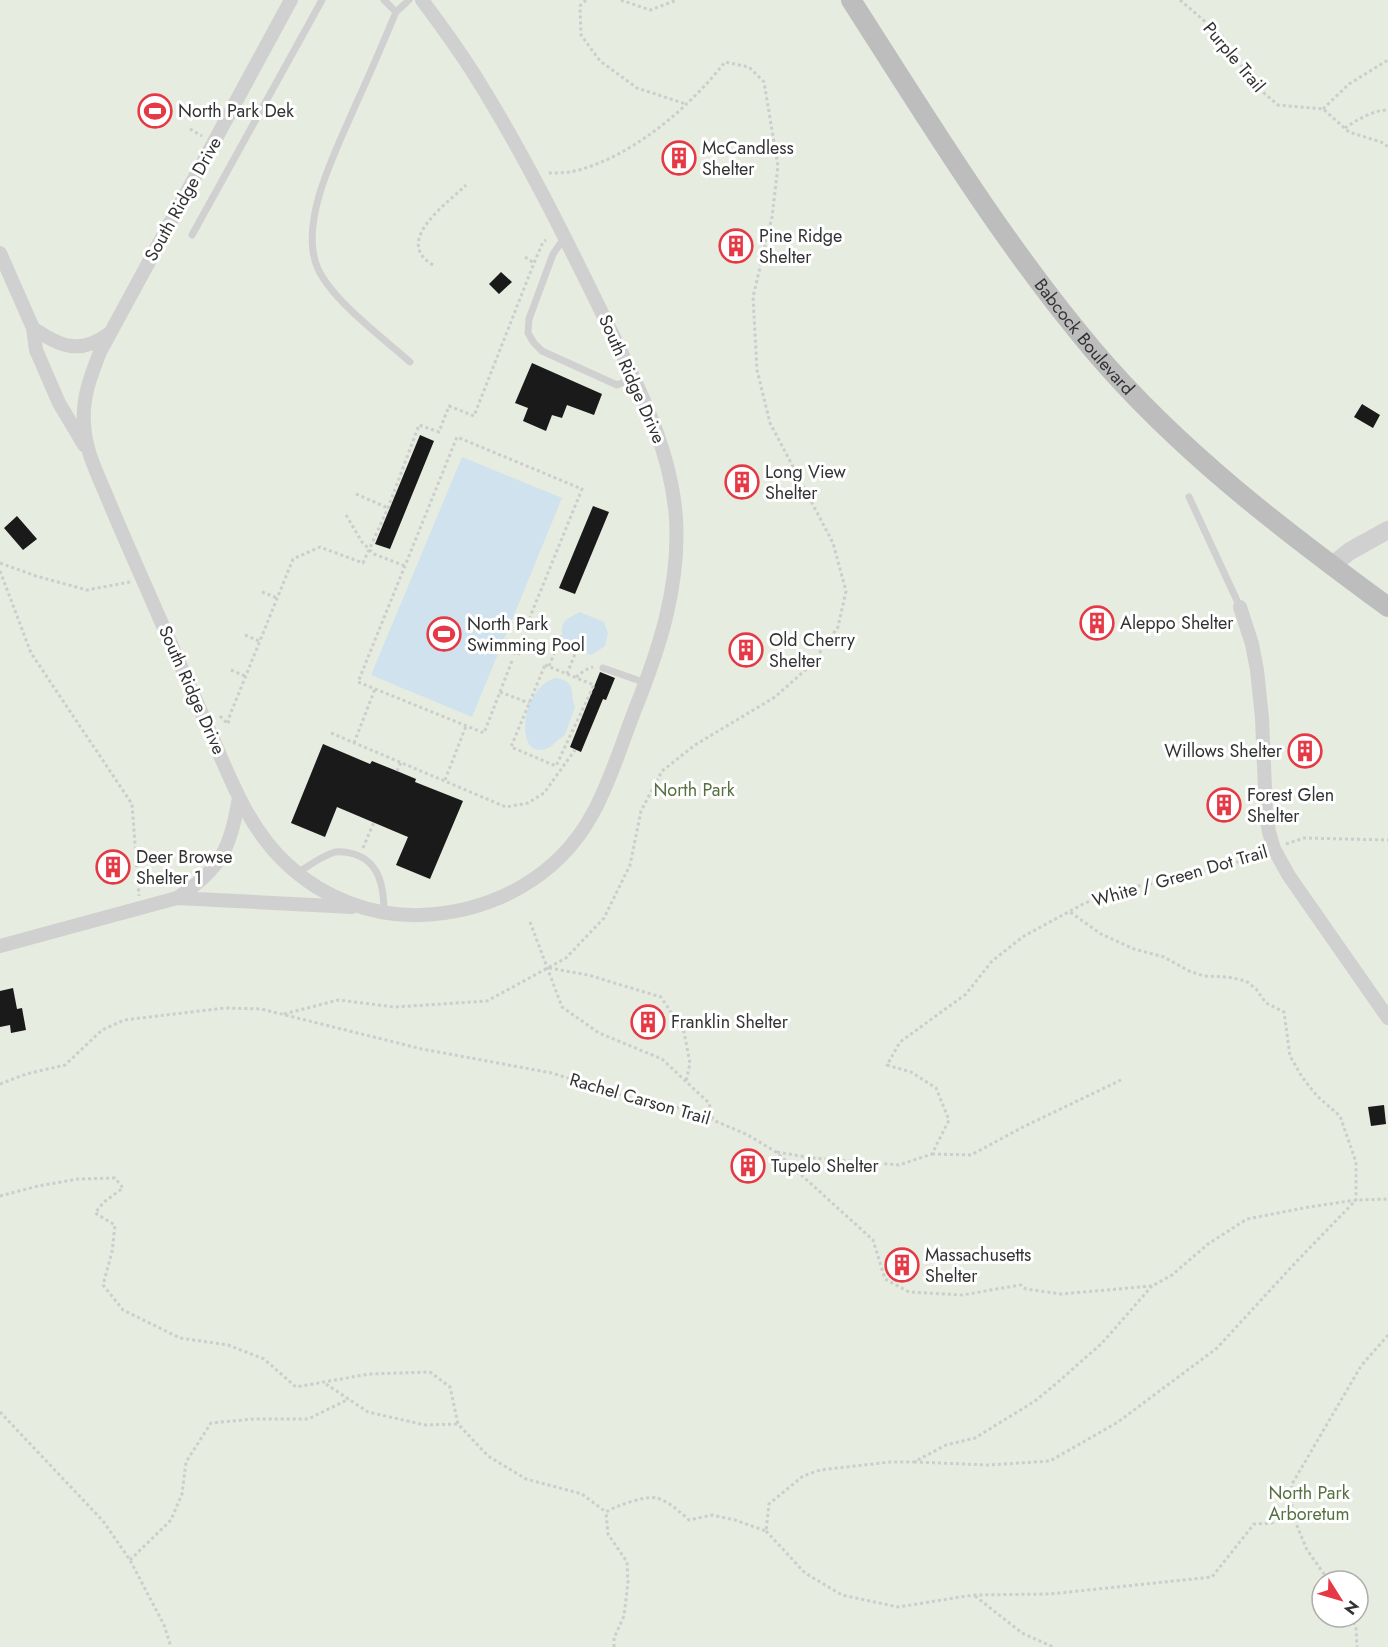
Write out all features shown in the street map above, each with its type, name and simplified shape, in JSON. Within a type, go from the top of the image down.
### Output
[{"type":"main road","name":"Babcock Boulevard","points":[[851,0],[1000,228],[1095,352],[1142,402],[1225,482],[1331,566],[1388,607]]},
{"type":"street","name":"South Ridge Drive","points":[[88,451],[84,422],[86,390],[100,352],[291,0]]},
{"type":"street","name":"South Ridge Drive","points":[[177,898],[364,908],[405,916],[440,914],[471,908],[488,904],[514,891],[543,872],[577,838],[593,813],[662,638],[669,611],[674,572],[676,518],[667,463],[659,436],[634,378],[525,160],[472,71],[422,0]]},
{"type":"street","name":"South Ridge Drive","points":[[0,253],[33,328],[36,350],[59,403],[88,451],[239,797],[264,839],[297,873],[342,900],[364,908]]},
{"type":"street","points":[[33,328],[51,340],[76,347],[96,343],[109,334]]},
{"type":"street","points":[[1331,566],[1388,530]]},
{"type":"street","points":[[1240,607],[1252,644],[1257,670],[1262,718],[1266,813],[1274,849],[1289,876],[1388,1018]]},
{"type":"street","name":"South Ridge Drive","points":[[0,946],[177,898],[197,885],[221,859],[229,843],[239,797]]},
{"type":"lane","points":[[192,235],[322,0]]},
{"type":"lane","points":[[384,0],[396,12]]},
{"type":"lane","points":[[409,0],[396,12],[321,192],[314,220],[312,244],[313,255],[328,285],[344,303],[410,363]]},
{"type":"lane","points":[[565,237],[553,254],[529,319],[528,333],[542,351],[617,385],[634,378]]},
{"type":"lane","points":[[1189,498],[1240,607]]},
{"type":"lane","points":[[603,668],[646,683]]},
{"type":"lane","points":[[297,873],[331,853],[347,852],[360,856],[374,867],[378,874],[384,896],[384,912]]},
{"type":"path","points":[[586,0],[580,6],[581,35],[600,61],[637,88],[686,104]]},
{"type":"path","points":[[621,0],[650,10],[677,0]]},
{"type":"path","name":"Purple Trail","points":[[1180,0],[1222,36],[1250,81],[1278,105],[1323,109]]},
{"type":"path","points":[[1388,60],[1349,84],[1323,109],[1349,132],[1388,147]]},
{"type":"path","points":[[1345,128],[1356,120],[1388,110]]},
{"type":"path","points":[[190,129],[202,136]]},
{"type":"path","points":[[433,265],[419,250],[418,238],[425,224],[466,185]]},
{"type":"path","points":[[221,718],[228,724],[293,559],[320,547],[363,563],[388,508],[419,425],[439,432],[449,406],[474,416],[534,263],[546,240]]},
{"type":"path","points":[[525,257],[534,263]]},
{"type":"path","points":[[512,661],[484,733],[358,682],[457,437],[582,489],[530,617]]},
{"type":"path","points":[[356,494],[388,508]]},
{"type":"path","points":[[346,515],[374,554],[405,566]]},
{"type":"path","points":[[0,563],[87,590],[143,580]]},
{"type":"path","points":[[0,571],[31,653],[132,804],[140,908]]},
{"type":"path","points":[[0,582],[6,586]]},
{"type":"path","points":[[262,592],[277,598]]},
{"type":"path","points":[[549,666],[562,634]]},
{"type":"path","points":[[245,635],[260,641]]},
{"type":"path","points":[[567,674],[577,649]]},
{"type":"path","points":[[545,665],[549,666],[594,684],[556,766],[511,747],[545,665]]},
{"type":"path","points":[[575,677],[592,667],[603,668]]},
{"type":"path","points":[[231,670],[245,676]]},
{"type":"path","points":[[354,744],[375,689]]},
{"type":"path","points":[[500,692],[529,704]]},
{"type":"path","points":[[444,780],[466,726]]},
{"type":"path","points":[[331,734],[507,807],[528,803],[544,793],[575,750]]},
{"type":"path","points":[[397,771],[401,762]]},
{"type":"path","points":[[360,856],[374,822]]},
{"type":"path","name":"White / Green Dot Trail","points":[[932,1154],[950,1120],[936,1088],[911,1072],[887,1065],[900,1042],[966,994],[992,961],[1024,936],[1085,903],[1133,887],[1229,866],[1304,838],[1388,840]]},
{"type":"path","points":[[766,1531],[769,1504],[803,1476],[820,1470],[890,1462],[989,1465],[1050,1461],[1118,1422],[1217,1348],[1356,1200],[1356,1162],[1340,1116],[1317,1096],[1302,1077],[1290,1056],[1284,1012],[1266,1003],[1256,989],[1246,981],[1228,977],[1204,976],[1189,971],[1164,957],[1134,949],[1101,934],[1070,912]]},
{"type":"path","points":[[530,922],[562,1007],[599,1033],[662,1059],[709,1102],[713,1120]]},
{"type":"path","points":[[547,968],[588,975],[661,997],[684,1032],[690,1063],[687,1082]]},
{"type":"path","name":"Rachel Carson Trail","points":[[0,1084],[26,1074],[65,1065],[102,1030],[124,1020],[225,1008],[261,1009],[422,1049],[552,1073],[659,1107],[680,1108],[748,1135],[776,1152],[873,1240],[885,1279],[909,1292],[962,1295],[1021,1285],[1026,1289],[1061,1294],[1152,1286],[1173,1275],[1208,1244],[1247,1219],[1356,1200],[1388,1200]]},
{"type":"path","points":[[776,1152],[812,1158],[899,1165],[932,1154],[971,1155],[1121,1080]]},
{"type":"path","points":[[0,1196],[78,1179],[115,1178],[123,1188],[104,1202],[95,1213],[115,1225],[112,1252],[103,1285],[123,1310],[180,1338],[228,1345],[264,1359],[296,1387],[369,1374],[430,1372],[450,1387],[458,1424],[488,1456],[526,1479],[582,1494],[606,1512],[608,1534],[627,1562],[628,1582],[624,1616],[614,1638],[614,1647]]},
{"type":"path","points":[[914,1462],[946,1445],[975,1438],[1035,1401],[1102,1343],[1152,1286]]},
{"type":"path","points":[[1320,1569],[1307,1550],[1292,1514],[1292,1484],[1360,1366],[1388,1335]]},
{"type":"path","points":[[325,1383],[368,1412],[425,1425],[458,1424]]},
{"type":"path","points":[[130,1560],[171,1520],[182,1494],[186,1462],[211,1423],[254,1419],[308,1419],[349,1399]]},
{"type":"path","points":[[0,1412],[103,1521],[130,1560],[164,1625],[171,1647]]},
{"type":"path","points":[[606,1512],[620,1504],[656,1497],[689,1520],[712,1515],[735,1520],[766,1531],[805,1573],[842,1595],[898,1607],[973,1595],[1050,1594],[1212,1577],[1254,1524],[1272,1523],[1292,1514]]},
{"type":"path","points":[[973,1595],[1022,1633],[1053,1647]]},
{"type":"path","points":[[1356,1629],[1357,1647]]},
{"type":"green space","name":"North Park","points":[[0,0],[1388,0],[1388,1647],[0,1647]]},
{"type":"water","points":[[462,457],[562,498],[472,717],[371,675]]},
{"type":"water","points":[[580,612],[604,622],[608,633],[605,646],[591,655],[567,645],[563,636],[562,628],[565,621]]},
{"type":"water","points":[[556,678],[570,685],[575,707],[563,737],[548,748],[537,750],[529,745],[526,735],[525,722],[528,708],[535,694],[544,684]]},
{"type":"building","name":"McCandless Shelter","points":[[686,143],[690,170],[672,173],[668,146]]},
{"type":"building","name":"Pine Ridge Shelter","points":[[740,234],[746,253],[731,257],[725,239]]},
{"type":"building","points":[[501,272],[512,282],[499,294],[489,284]]},
{"type":"building","points":[[532,363],[602,394],[594,415],[567,405],[562,418],[552,415],[546,431],[523,421],[528,408],[515,403]]},
{"type":"building","points":[[1362,404],[1380,415],[1373,428],[1354,417]]},
{"type":"building","points":[[420,435],[434,441],[390,549],[375,544]]},
{"type":"building","name":"Long View Shelter","points":[[745,471],[752,488],[740,493],[732,476]]},
{"type":"building","points":[[593,506],[609,512],[575,594],[559,588]]},
{"type":"building","points":[[17,516],[37,539],[23,550],[4,528]]},
{"type":"building","name":"Aleppo Shelter","points":[[1091,611],[1108,615],[1103,634],[1086,630]]},
{"type":"building","name":"Old Cherry Shelter","points":[[742,636],[758,641],[751,663],[735,658]]},
{"type":"building","points":[[600,672],[615,678],[606,700],[603,699],[581,752],[570,747]]},
{"type":"building","name":"Willows Shelter","points":[[1298,736],[1316,739],[1313,766],[1295,764]]},
{"type":"building","points":[[323,744],[370,764],[372,761],[397,771],[416,779],[415,782],[463,801],[430,879],[396,865],[408,837],[337,807],[325,837],[291,823]]},
{"type":"building","name":"Forest Glen Shelter","points":[[1215,791],[1233,791],[1233,819],[1215,819]]},
{"type":"building","name":"Deer Browse Shelter 1","points":[[118,852],[123,878],[107,882],[102,856]]},
{"type":"building","points":[[13,988],[17,1009],[22,1008],[26,1030],[11,1033],[10,1025],[0,1027],[0,991]]},
{"type":"building","name":"Franklin Shelter","points":[[649,1005],[665,1017],[648,1039],[632,1027]]},
{"type":"building","points":[[1384,1105],[1386,1124],[1371,1126],[1368,1107]]},
{"type":"building","name":"Tupelo Shelter","points":[[743,1155],[757,1158],[753,1177],[740,1175]]},
{"type":"building","name":"Massachusetts Shelter","points":[[892,1256],[912,1256],[912,1273],[892,1274]]},
{"type":"place","name":"North Park Dek","points":[[155,111]]},
{"type":"place","name":"McCandless Shelter","points":[[679,158]]},
{"type":"place","name":"Pine Ridge Shelter","points":[[736,246]]},
{"type":"place","name":"Long View Shelter","points":[[742,482]]},
{"type":"place","name":"Aleppo Shelter","points":[[1097,623]]},
{"type":"place","name":"North Park Swimming Pool","points":[[444,634]]},
{"type":"place","name":"Old Cherry Shelter","points":[[746,650]]},
{"type":"place","name":"Willows Shelter","points":[[1305,751]]},
{"type":"place","name":"Forest Glen Shelter","points":[[1224,805]]},
{"type":"place","name":"Deer Browse Shelter 1","points":[[113,867]]},
{"type":"place","name":"Franklin Shelter","points":[[648,1022]]},
{"type":"place","name":"Tupelo Shelter","points":[[748,1166]]},
{"type":"place","name":"Massachusetts Shelter","points":[[902,1265]]},
{"type":"park label","name":"North Park Arboretum","points":[[1309,1503]]}]
